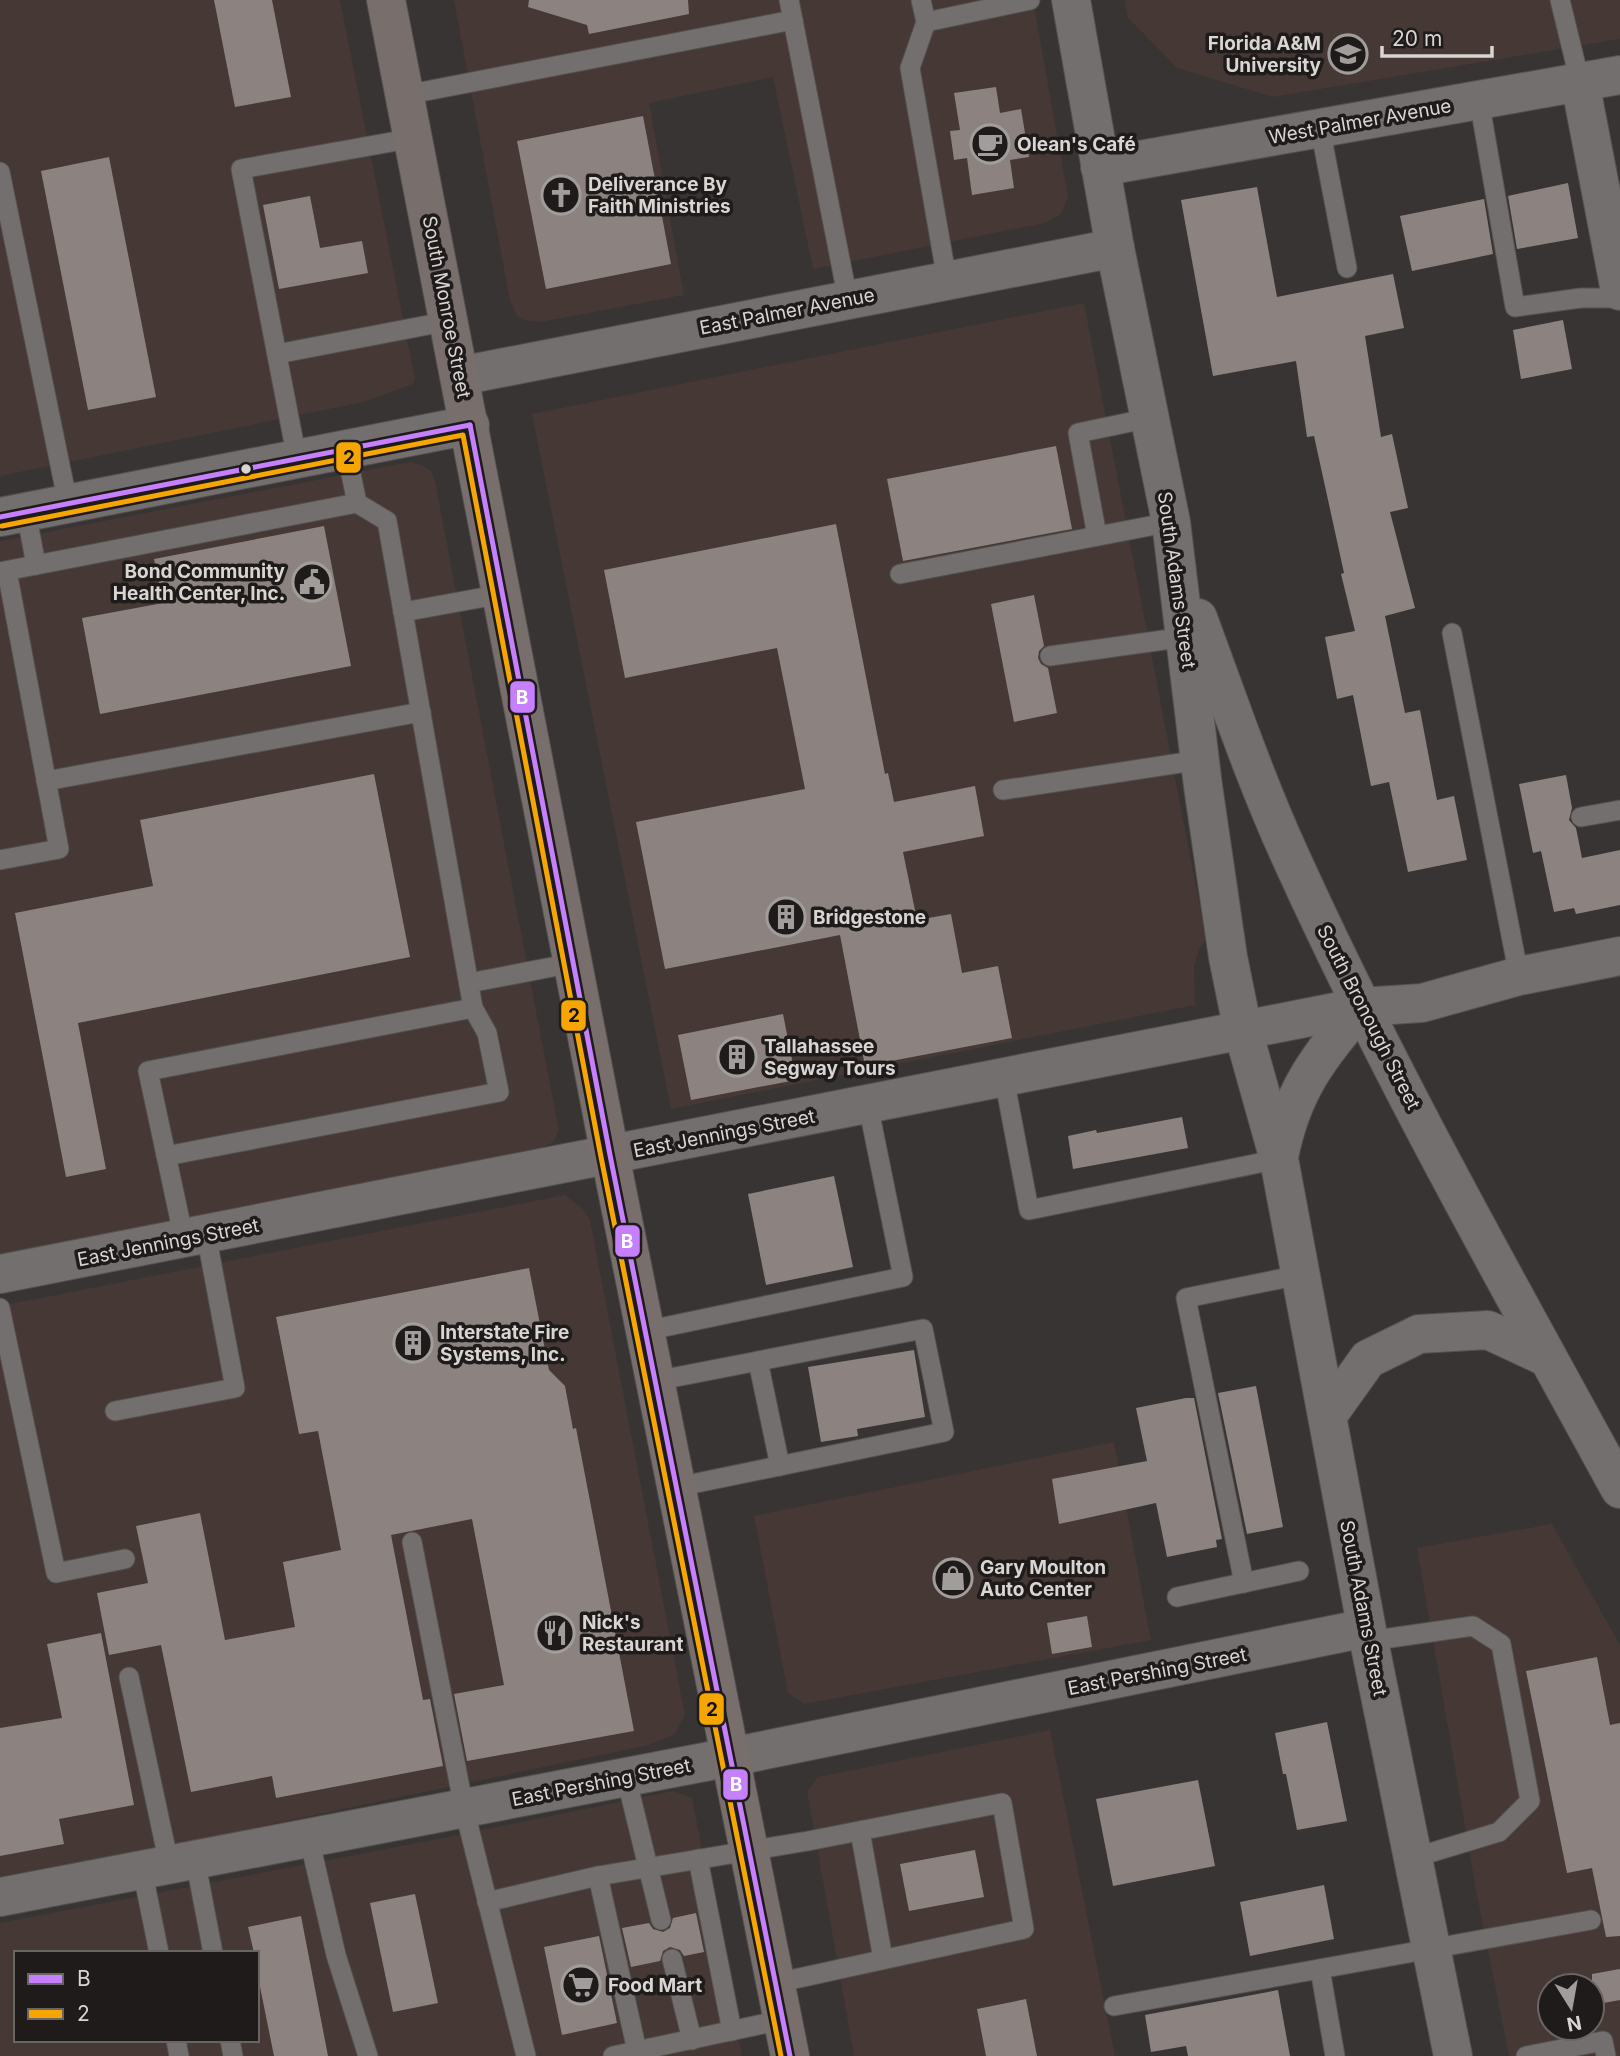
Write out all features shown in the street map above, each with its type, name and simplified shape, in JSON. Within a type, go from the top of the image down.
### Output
[{"type":"main road","name":"South Monroe Street","points":[[386,0],[610,1155],[790,2056]]},
{"type":"street","name":"South Adams Street","points":[[1071,0],[1115,248],[1171,522],[1224,932],[1243,1031],[1279,1159],[1368,1635],[1453,2056]]},
{"type":"street","name":"West Palmer Avenue","points":[[1100,167],[1620,75]]},
{"type":"street","points":[[1580,82],[1620,291]]},
{"type":"street","name":"East Palmer Avenue","points":[[460,376],[1115,248]]},
{"type":"street","points":[[13,514],[470,425]]},
{"type":"street","name":"South Bronough Street","points":[[1171,522],[1197,614],[1246,750],[1291,858],[1361,1007],[1482,1238],[1620,1489]]},
{"type":"street","name":"East Jennings Street","points":[[0,1275],[1361,1007],[1422,1003],[1519,976],[1620,956]]},
{"type":"street","name":"South Adams Street","points":[[1279,1159],[1285,1127],[1300,1090],[1328,1046],[1361,1007]]},
{"type":"street","points":[[1328,1415],[1368,1359],[1419,1334],[1488,1330],[1548,1357]]},
{"type":"street","name":"East Pershing Street","points":[[0,1897],[1368,1635]]},
{"type":"lane","points":[[789,0],[848,300]]},
{"type":"lane","points":[[921,0],[926,23],[911,68],[947,280]]},
{"type":"lane","points":[[926,23],[1030,0]]},
{"type":"lane","points":[[1560,0],[1580,82]]},
{"type":"lane","points":[[405,95],[793,20]]},
{"type":"lane","points":[[1479,100],[1515,307],[1581,298],[1620,298]]},
{"type":"lane","points":[[1320,128],[1348,268]]},
{"type":"lane","points":[[297,459],[241,169],[414,138]]},
{"type":"lane","points":[[0,172],[68,504]]},
{"type":"lane","points":[[277,354],[449,321]]},
{"type":"lane","points":[[1097,536],[1078,433],[1150,418]]},
{"type":"lane","points":[[346,450],[357,503]]},
{"type":"lane","points":[[0,860],[59,849],[3,571],[357,503],[387,521],[473,1008],[487,1033],[499,1092],[166,1156]]},
{"type":"lane","points":[[13,514],[36,565]]},
{"type":"lane","points":[[900,574],[1171,522]]},
{"type":"lane","points":[[403,612],[502,594]]},
{"type":"lane","points":[[1452,632],[1519,976]]},
{"type":"lane","points":[[1050,656],[1185,637]]},
{"type":"lane","points":[[46,781],[421,712]]},
{"type":"lane","points":[[1003,790],[1200,760]]},
{"type":"lane","points":[[1581,817],[1620,810]]},
{"type":"lane","points":[[469,983],[573,963]]},
{"type":"lane","points":[[115,1411],[236,1388],[195,1236],[166,1156],[148,1071],[473,1008]]},
{"type":"lane","points":[[1004,1078],[1029,1210],[1279,1159]]},
{"type":"lane","points":[[645,1331],[903,1277],[868,1105]]},
{"type":"lane","points":[[1244,1583],[1186,1298],[1300,1275]]},
{"type":"lane","points":[[0,1308],[56,1573],[125,1559]]},
{"type":"lane","points":[[655,1381],[923,1329],[944,1432],[677,1487]]},
{"type":"lane","points":[[758,1361],[780,1465]]},
{"type":"lane","points":[[412,1542],[464,1808],[526,2056]]},
{"type":"lane","points":[[1177,1597],[1299,1571]]},
{"type":"lane","points":[[1368,1635],[1474,1626],[1501,1644],[1530,1801],[1499,1832],[1413,1858]]},
{"type":"lane","points":[[129,1676],[169,1864],[212,1951]]},
{"type":"lane","points":[[626,1777],[661,1920]]},
{"type":"lane","points":[[487,1902],[597,1876],[860,1831],[1002,1802],[1024,1929],[776,1983]]},
{"type":"lane","points":[[860,1831],[883,1959]]},
{"type":"lane","points":[[309,1838],[336,1955],[368,2056]]},
{"type":"lane","points":[[698,1858],[732,2031]]},
{"type":"lane","points":[[159,1951],[169,1864]]},
{"type":"lane","points":[[597,1876],[637,2051]]},
{"type":"lane","points":[[1114,2006],[1591,1920]]},
{"type":"lane","points":[[672,1959],[692,2040]]},
{"type":"lane","points":[[1320,1969],[1335,2056]]},
{"type":"lane","points":[[613,2056],[782,2020]]},
{"type":"lane","points":[[1526,2056],[1603,2041],[1606,2056]]},
{"type":"shaded area","points":[[0,0],[340,0],[415,379],[413,384],[364,402],[0,476]]},
{"type":"shaded area","points":[[454,0],[1033,0],[1068,197],[1061,214],[1045,223],[813,269],[773,77],[649,103],[684,295],[541,322],[525,320],[517,316],[510,301]]},
{"type":"shaded area","name":"Florida A&M University","points":[[1125,0],[1620,0],[1620,39],[1273,97],[1177,68],[1128,18]]},
{"type":"shaded area","points":[[1084,303],[1206,939],[1199,949],[1194,967],[1195,1005],[671,1109],[532,414]]},
{"type":"shaded area","points":[[410,462],[431,471],[435,481],[559,1131],[553,1142],[539,1150],[0,1259],[0,541]]},
{"type":"shaded area","points":[[565,1195],[583,1209],[590,1220],[685,1715],[674,1735],[649,1745],[0,1881],[0,1306]]},
{"type":"shaded area","name":"Gary Moulton Auto Center","points":[[1114,1442],[1151,1640],[804,1704],[788,1693],[754,1516]]},
{"type":"shaded area","points":[[1552,1524],[1620,1645],[1620,2056],[1509,2056],[1476,1890],[1417,1548]]},
{"type":"shaded area","points":[[1050,1730],[1115,2056],[854,2056],[807,1791],[818,1777]]},
{"type":"shaded area","points":[[673,1791],[692,1798],[742,2056],[0,2056],[0,1923]]},
{"type":"building","points":[[214,0],[272,0],[291,97],[235,107]]},
{"type":"building","points":[[529,0],[688,0],[689,14],[589,34],[587,25],[528,7]]},
{"type":"building","name":"Olean's Café","points":[[996,87],[1000,113],[1021,109],[1029,157],[1010,160],[1014,188],[972,195],[967,158],[954,160],[950,131],[960,130],[954,93]]},
{"type":"building","points":[[643,116],[671,264],[546,289],[517,141]]},
{"type":"building","points":[[109,157],[156,397],[88,410],[41,171]]},
{"type":"building","points":[[1568,183],[1578,238],[1517,249],[1508,196]]},
{"type":"building","points":[[1257,187],[1277,297],[1393,274],[1404,328],[1365,336],[1381,437],[1392,434],[1408,508],[1390,512],[1415,608],[1385,616],[1405,713],[1420,710],[1437,800],[1454,796],[1467,860],[1408,872],[1389,782],[1371,786],[1353,695],[1337,699],[1325,637],[1355,631],[1314,436],[1307,437],[1296,361],[1213,376],[1181,200]]},
{"type":"building","points":[[310,196],[320,248],[362,241],[368,273],[279,289],[263,205]]},
{"type":"building","points":[[1484,199],[1493,254],[1412,271],[1400,216]]},
{"type":"building","points":[[1563,320],[1572,369],[1521,379],[1513,330]]},
{"type":"building","points":[[1056,446],[1072,529],[903,561],[887,479]]},
{"type":"building","name":"Bridgestone","points":[[836,524],[885,774],[888,773],[894,802],[975,786],[984,836],[903,852],[917,920],[951,914],[962,973],[998,966],[1012,1038],[865,1066],[840,935],[665,969],[636,822],[805,789],[777,648],[625,678],[604,570]]},
{"type":"building","points":[[324,526],[351,666],[100,714],[82,618],[163,603],[154,559]]},
{"type":"building","points":[[1034,595],[1044,646],[1039,651],[1038,658],[1041,664],[1048,668],[1057,713],[1014,722],[991,604]]},
{"type":"building","points":[[374,774],[410,957],[78,1023],[106,1169],[66,1177],[15,913],[153,886],[140,820]]},
{"type":"building","points":[[1566,775],[1572,808],[1569,820],[1576,828],[1582,858],[1620,850],[1620,905],[1576,914],[1574,908],[1554,912],[1541,851],[1533,853],[1519,784]]},
{"type":"building","name":"Tallahassee Segway Tours","points":[[783,1014],[796,1080],[691,1100],[678,1035]]},
{"type":"building","points":[[1182,1117],[1188,1148],[1073,1169],[1068,1136]]},
{"type":"building","points":[[834,1176],[853,1267],[766,1285],[748,1194]]},
{"type":"building","points":[[529,1268],[549,1370],[565,1386],[573,1429],[576,1428],[634,1731],[467,1761],[454,1694],[504,1685],[472,1519],[391,1535],[423,1700],[430,1699],[443,1766],[276,1798],[272,1776],[191,1792],[161,1645],[109,1655],[97,1593],[148,1583],[136,1526],[200,1513],[225,1640],[295,1627],[283,1562],[341,1550],[318,1431],[299,1434],[276,1317]]},
{"type":"building","points":[[914,1350],[925,1417],[857,1429],[858,1436],[821,1442],[808,1367]]},
{"type":"building","points":[[1256,1386],[1283,1527],[1247,1534],[1218,1393]]},
{"type":"building","points":[[1194,1398],[1222,1539],[1216,1540],[1217,1547],[1167,1557],[1156,1503],[1059,1524],[1052,1479],[1147,1461],[1136,1408]]},
{"type":"building","points":[[1087,1616],[1092,1647],[1052,1654],[1047,1623]]},
{"type":"building","points":[[101,1633],[134,1805],[59,1819],[64,1844],[0,1856],[0,1728],[62,1718],[47,1644]]},
{"type":"building","points":[[1597,1657],[1610,1725],[1620,1723],[1620,1936],[1606,1937],[1592,1868],[1567,1873],[1526,1671]]},
{"type":"building","points":[[1327,1722],[1347,1821],[1297,1830],[1275,1733]]},
{"type":"building","points":[[1198,1780],[1215,1866],[1113,1886],[1096,1799]]},
{"type":"building","points":[[975,1850],[984,1897],[909,1911],[900,1864]]},
{"type":"building","points":[[1324,1885],[1334,1939],[1250,1956],[1240,1902]]},
{"type":"building","points":[[415,1894],[438,2003],[393,2012],[370,1903]]},
{"type":"building","points":[[696,1913],[704,1952],[684,1956],[680,1950],[670,1947],[663,1951],[660,1961],[631,1967],[622,1928],[649,1923],[653,1929],[663,1932],[670,1928],[673,1918]]},
{"type":"building","points":[[301,1916],[328,2056],[274,2056],[259,1982],[259,1951],[254,1951],[248,1927]]},
{"type":"building","name":"Food Mart","points":[[599,1936],[617,2023],[562,2035],[544,1947]]},
{"type":"building","points":[[1620,1969],[1620,2000],[1606,2002],[1606,1972],[1603,1972]]},
{"type":"building","points":[[1278,1990],[1290,2056],[1188,2056],[1186,2046],[1151,2052],[1145,2015]]},
{"type":"building","points":[[1026,1999],[1037,2056],[986,2056],[977,2009]]},
{"type":"transit line","name":"B","points":[[470,425],[610,1155],[790,2056]]},
{"type":"transit line","name":"B","points":[[0,517],[470,425]]},
{"type":"transit line","name":"2","points":[[2,526],[463,435],[601,1157],[781,2056]]},
{"type":"place","name":"Florida A&M University","points":[[1348,54]]},
{"type":"place","name":"Olean's Café","points":[[990,144]]},
{"type":"place","name":"Deliverance By Faith Ministries","points":[[561,195]]},
{"type":"place","name":"Bond Community Health Center, Inc.","points":[[312,582]]},
{"type":"place","name":"Bridgestone","points":[[786,917]]},
{"type":"place","name":"Tallahassee Segway Tours","points":[[737,1057]]},
{"type":"place","name":"Interstate Fire Systems, Inc.","points":[[413,1343]]},
{"type":"place","name":"Gary Moulton Auto Center","points":[[953,1578]]},
{"type":"place","name":"Nick's Restaurant","points":[[555,1633]]},
{"type":"place","name":"Food Mart","points":[[581,1985]]}]
